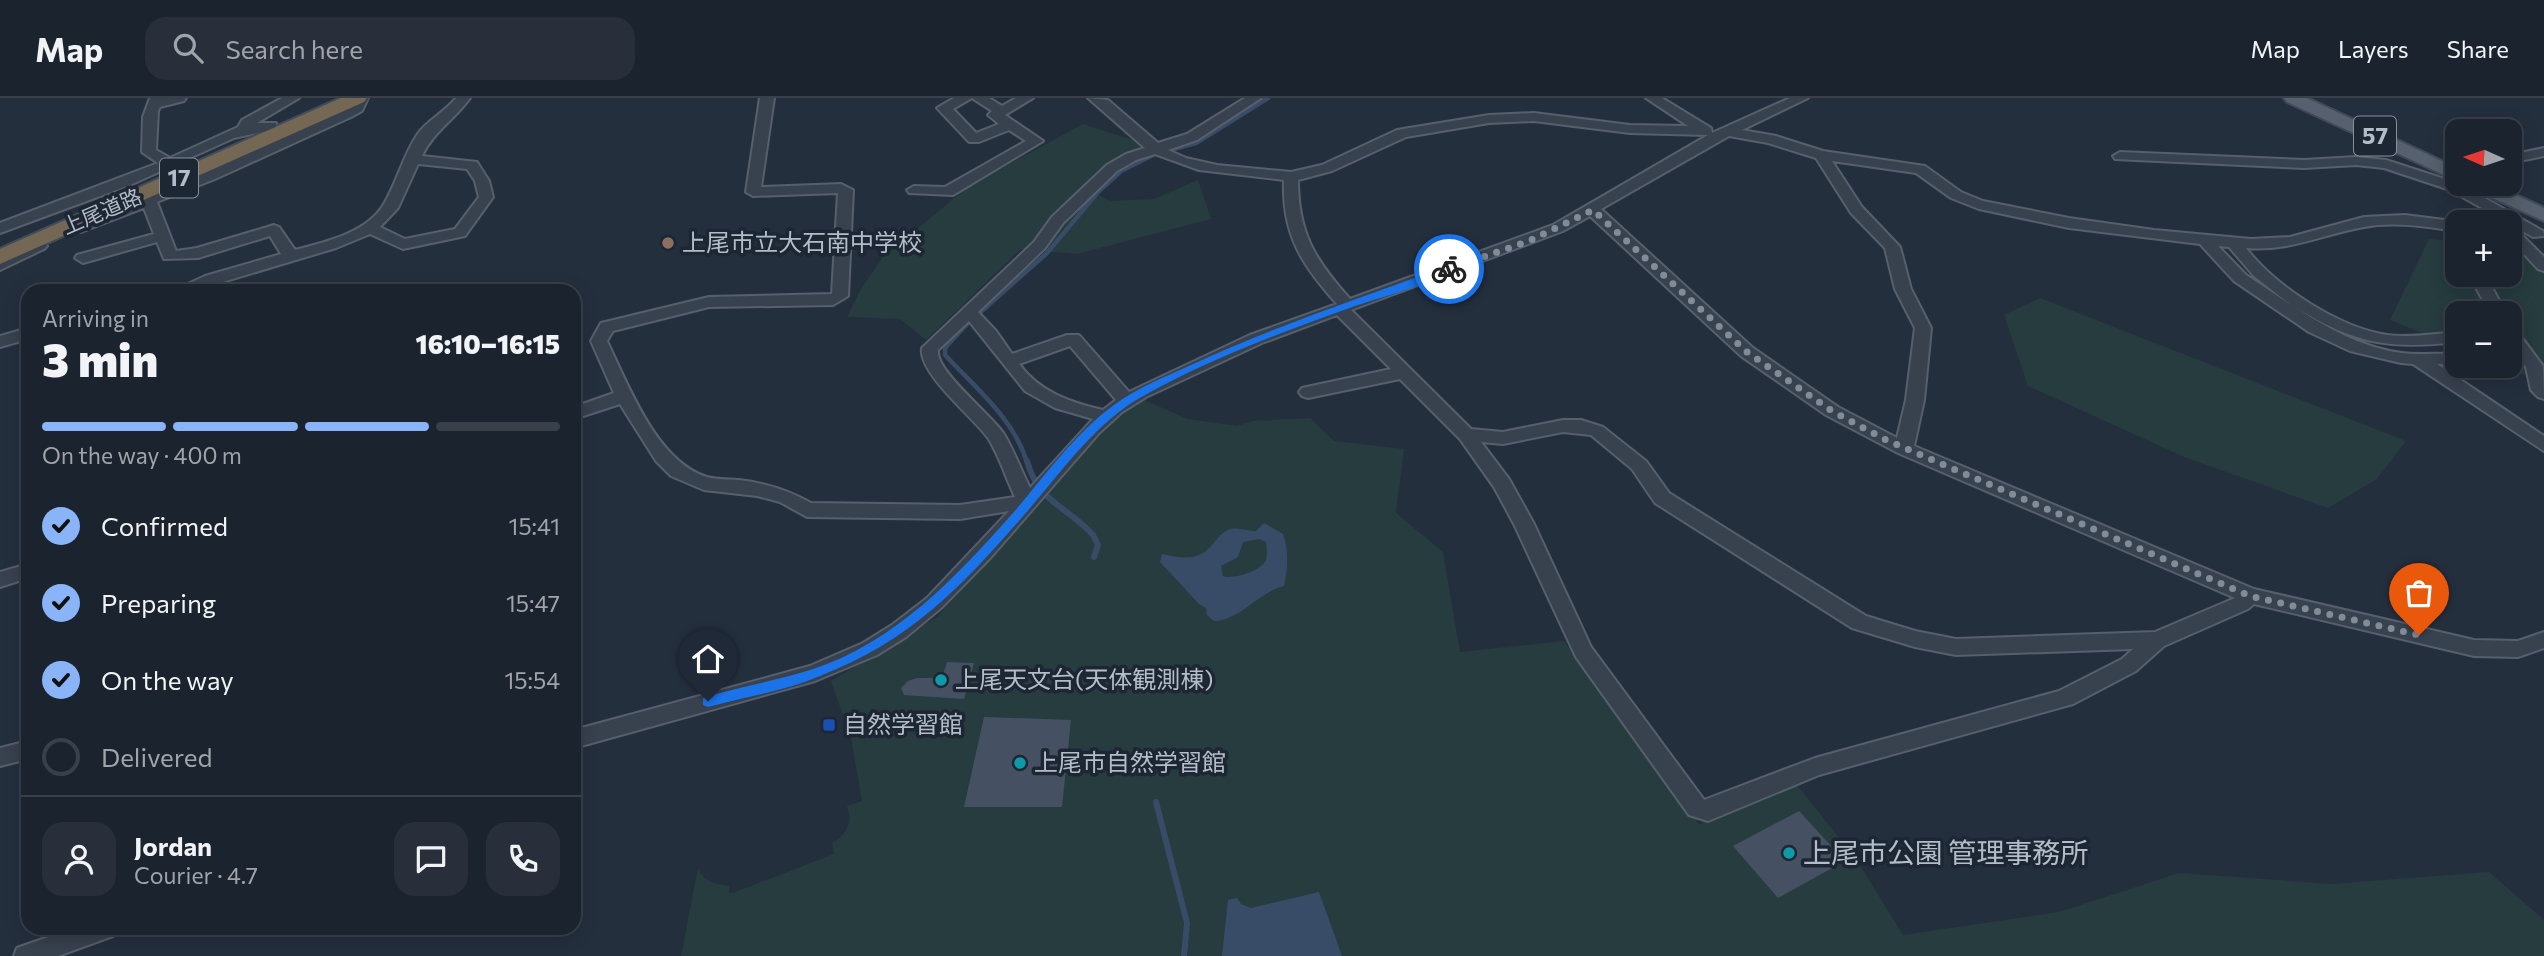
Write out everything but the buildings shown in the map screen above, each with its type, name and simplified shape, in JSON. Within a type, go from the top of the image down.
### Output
[{"type":"highway","name":"上尾道路","points":[[0,237],[336,98]]},
{"type":"highway","name":"上尾道路","points":[[0,257],[359,98]]},
{"type":"main road","name":"57","points":[[2293,98],[2445,168]]},
{"type":"main road","points":[[2495,196],[2542,227]]},
{"type":"street","points":[[169,163],[149,152],[149,126],[155,101],[179,98]]},
{"type":"street","points":[[244,128],[247,123],[292,98]]},
{"type":"street","points":[[0,265],[44,243],[149,202],[346,114],[357,108],[359,98]]},
{"type":"street","points":[[198,284],[331,245],[370,228],[390,208],[424,135],[451,114],[463,98]]},
{"type":"street","points":[[767,98],[753,192],[841,188],[846,190],[840,296],[833,300],[709,302],[607,327],[599,341],[624,396],[662,457],[678,471],[704,483],[757,489],[786,497],[807,510],[960,512],[1027,502]]},
{"type":"street","points":[[964,98],[944,108],[974,139],[1005,118],[1026,98]]},
{"type":"street","points":[[914,190],[948,192],[1036,141],[979,98]]},
{"type":"street","points":[[1095,98],[1104,102],[1154,148],[1195,166],[1291,176],[1306,175],[1327,168],[1402,133],[1489,119],[1534,117],[1630,130],[1715,133],[1771,139],[1821,155],[1920,169],[1956,195],[1979,205],[2069,223],[2205,240],[2234,243],[2291,242],[2364,222],[2405,220],[2445,227]]},
{"type":"street","points":[[1027,502],[996,436],[938,371],[929,355],[934,343],[1040,245],[1057,220],[1112,168],[1154,148],[1192,137],[1254,98]]},
{"type":"street","points":[[1653,98],[1715,133]]},
{"type":"street","points":[[581,737],[815,673],[870,649],[934,604],[985,552],[1106,417],[1127,401],[1212,358],[1344,307],[1529,241],[1593,210],[1715,133],[1801,98]]},
{"type":"street","points":[[0,228],[87,197],[244,128],[271,126]]},
{"type":"street","points":[[2522,157],[2544,152]]},
{"type":"street","points":[[1821,155],[1856,210],[1892,247],[1903,289],[1923,328],[1915,400],[1903,449]]},
{"type":"street","points":[[2120,156],[2304,164],[2356,161],[2386,164],[2455,187],[2542,227]]},
{"type":"street","points":[[370,228],[403,244],[460,233],[485,197],[482,181],[472,165],[413,159]]},
{"type":"street","points":[[1291,176],[1292,216],[1300,243],[1344,307],[1466,435],[1502,484],[1524,524],[1583,651],[1697,808],[1707,811],[1815,767],[2065,698],[2129,665],[2157,640],[2233,608],[2250,596]]},
{"type":"street","points":[[149,202],[170,256],[198,253],[274,230],[291,257]]},
{"type":"street","points":[[1593,210],[1747,352],[1832,411],[1903,449],[2250,596],[2473,648],[2518,649],[2544,640]]},
{"type":"street","points":[[2522,230],[2542,227]]},
{"type":"street","points":[[83,258],[162,236]]},
{"type":"street","points":[[2205,240],[2228,269],[2315,328],[2381,355],[2445,359]]},
{"type":"street","points":[[2234,243],[2259,272],[2344,328],[2373,338],[2396,341],[2445,338]]},
{"type":"street","points":[[2522,244],[2544,266]]},
{"type":"street","points":[[198,253],[211,279]]},
{"type":"street","points":[[967,312],[980,319],[1022,379],[1041,395],[1063,405],[1106,417]]},
{"type":"street","points":[[0,342],[21,335]]},
{"type":"street","points":[[1009,362],[1073,339],[1127,401]]},
{"type":"street","points":[[2522,350],[2534,366],[2540,390],[2544,393]]},
{"type":"street","points":[[2417,358],[2544,445]]},
{"type":"street","points":[[1308,392],[1405,372]]},
{"type":"street","points":[[581,410],[624,396]]},
{"type":"street","points":[[1466,435],[1503,438],[1563,426],[1581,426],[1597,431],[1639,465],[1662,498],[1859,622],[1888,631],[1956,647],[2157,640]]},
{"type":"street","points":[[0,580],[21,573]]},
{"type":"street","points":[[0,757],[21,752]]},
{"type":"street","points":[[26,956],[84,935]]},
{"type":"green space","points":[[1083,124],[1148,145],[1115,162],[1084,188],[1111,201],[1154,199],[1198,180],[1211,219],[1077,254],[1021,249],[926,340],[900,319],[847,317],[861,289],[883,257],[969,186]]},
{"type":"green space","points":[[2429,239],[2445,240],[2445,287],[2522,287],[2522,243],[2544,253],[2544,383],[2522,374],[2522,301],[2445,301],[2445,342],[2390,320]]},
{"type":"green space","points":[[2040,298],[2406,441],[2377,479],[2328,508],[2184,457],[2028,386],[2004,315]]},
{"type":"green space","points":[[1144,400],[1188,419],[1237,426],[1253,421],[1310,418],[1334,441],[1404,449],[1396,513],[1443,552],[1460,652],[1564,641],[1699,824],[1797,785],[1856,859],[1903,935],[2059,912],[2179,873],[2332,884],[2489,872],[2544,920],[2544,956],[681,956],[698,868],[710,882],[729,886],[730,894],[834,854],[832,843],[842,836],[849,823],[847,806],[862,801],[851,738],[831,681],[937,617],[1094,439],[1121,415]]},
{"type":"water","points":[[1264,523],[1283,534],[1287,560],[1284,586],[1224,619],[1214,621],[1207,615],[1206,608],[1199,604],[1160,562],[1162,554],[1182,557],[1201,554],[1221,534],[1231,529],[1256,531]],"holes":[[[1259,539],[1266,542],[1266,560],[1259,568],[1240,576],[1223,576],[1221,566],[1238,557],[1243,542]]]},
{"type":"water","points":[[1319,892],[1342,956],[1222,956],[1228,900],[1237,898],[1241,904],[1251,908]]},
{"type":"waterway","points":[[1027,463],[1004,418],[945,355],[945,348],[966,325],[1047,253],[1098,192],[1121,171],[1155,154],[1196,143],[1268,98]]},
{"type":"waterway","points":[[1027,461],[1038,486],[1046,495],[1093,535],[1098,545],[1094,557]]},
{"type":"waterway","points":[[1156,802],[1187,923],[1184,956]]},
{"type":"way so far","points":[[1449,269],[1529,241],[1593,210],[1747,352],[1832,411],[1903,449],[2250,596],[2419,635]]},
{"type":"place","name":"上尾市立大石南中学校","points":[[668,243]]},
{"type":"place","name":"上尾天文台(天体観測棟)","points":[[941,680]]},
{"type":"place","name":"自然学習館","points":[[829,725]]},
{"type":"place","name":"上尾市自然学習館","points":[[1020,763]]},
{"type":"place","name":"上尾市公園 管理事務所","points":[[1789,853]]},
{"type":"route","points":[[708,701],[815,673],[870,649],[899,631],[934,604],[985,552],[1093,429],[1116,408],[1140,393],[1173,375],[1288,326],[1449,269]]}]
